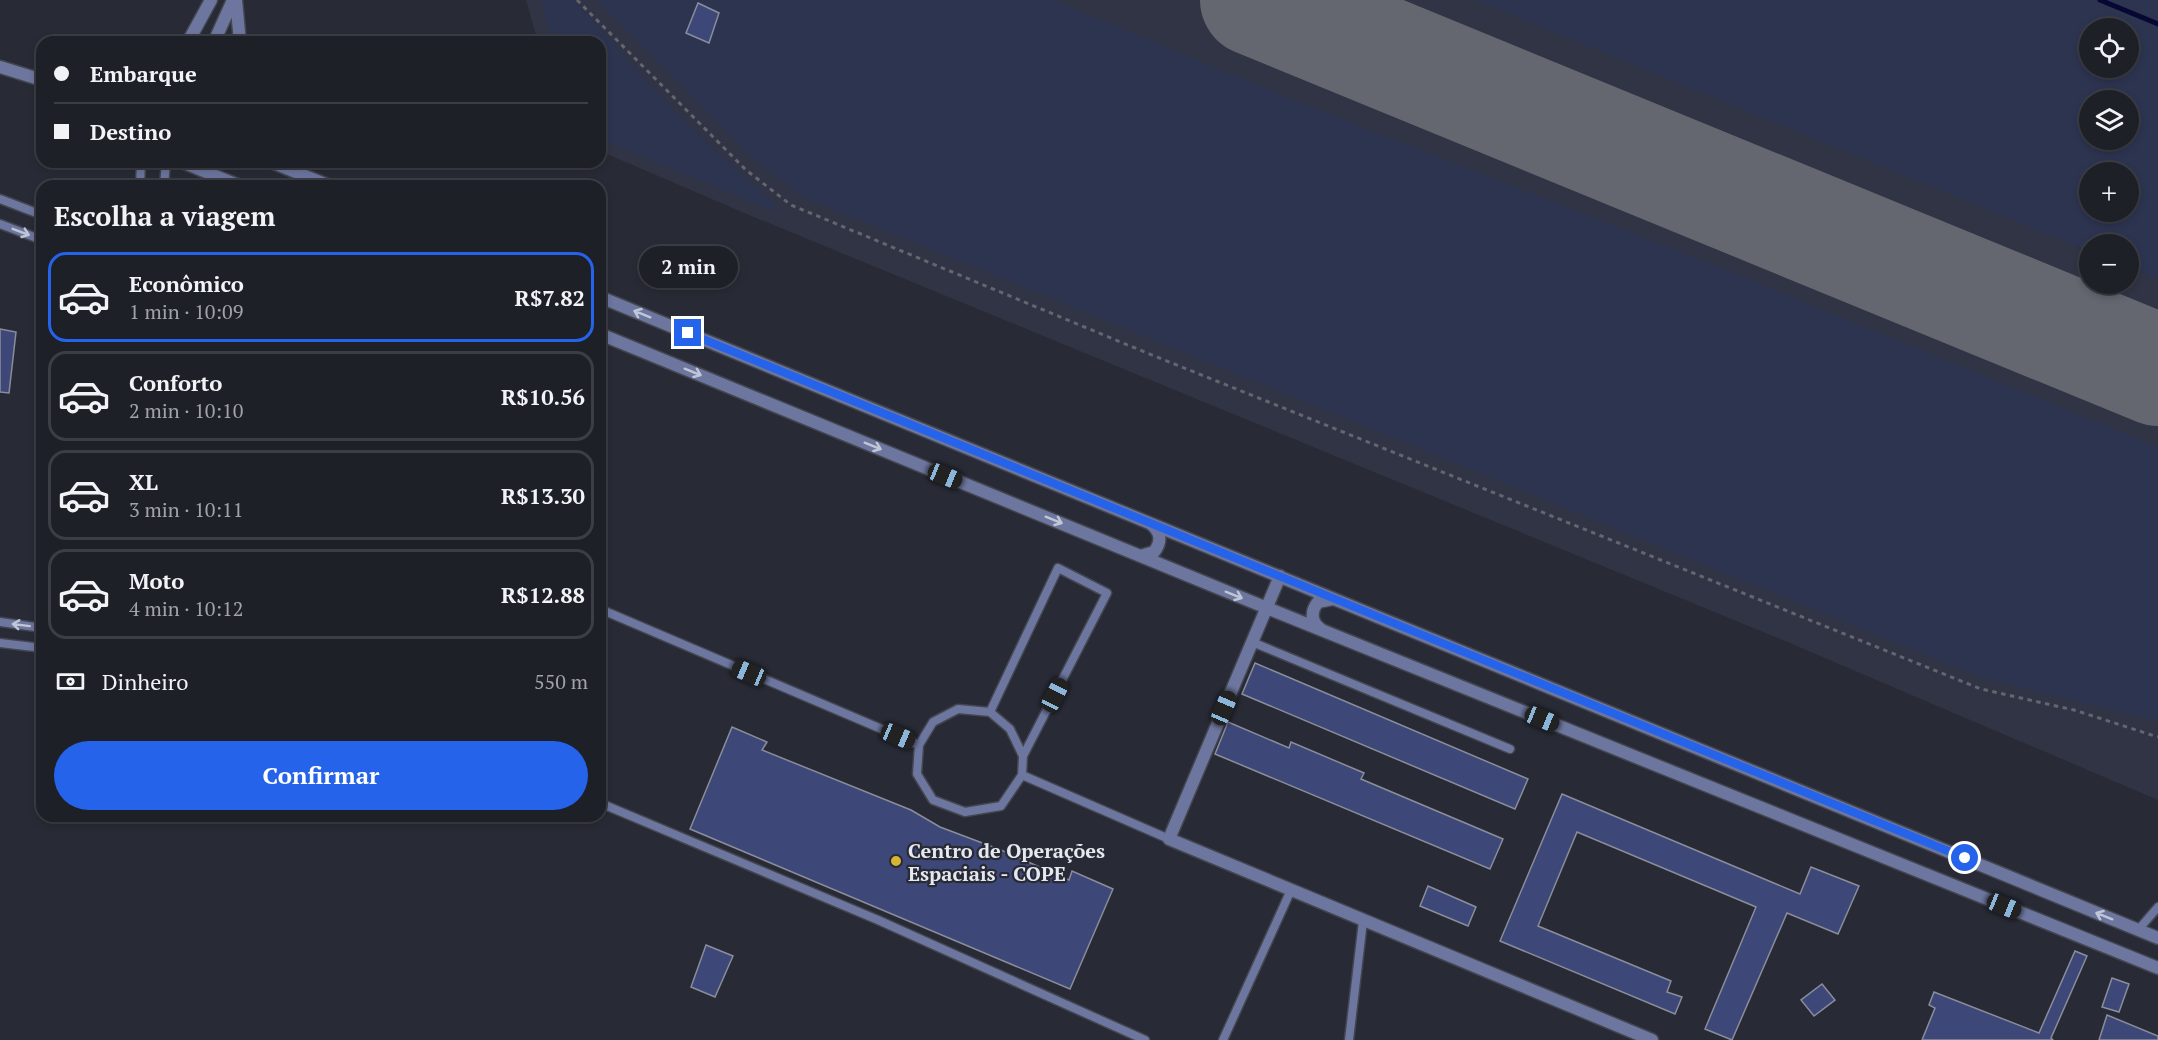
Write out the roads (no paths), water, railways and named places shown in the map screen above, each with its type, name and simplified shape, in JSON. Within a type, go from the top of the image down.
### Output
[{"type":"street","points":[[191,36],[211,0]]},
{"type":"street","points":[[217,36],[234,0]]},
{"type":"street","points":[[234,0],[239,36]]},
{"type":"street","points":[[186,36],[195,28]]},
{"type":"street","points":[[0,67],[36,78]]},
{"type":"street","points":[[20,74],[36,83]]},
{"type":"street","points":[[196,168],[226,180]]},
{"type":"street","points":[[290,168],[317,180]]},
{"type":"street","points":[[606,299],[2158,938]]},
{"type":"street","points":[[606,336],[1267,608],[2158,968]]},
{"type":"street","points":[[1139,555],[1154,552],[1160,543],[1159,532],[1151,524]]},
{"type":"street","points":[[1280,576],[1169,838],[1652,1040]]},
{"type":"street","points":[[1322,630],[1314,622],[1315,607],[1323,599],[1334,599]]},
{"type":"lane","points":[[0,200],[36,213]]},
{"type":"lane","points":[[0,224],[36,238]]},
{"type":"lane","points":[[990,712],[1058,568],[1107,593],[1023,756],[1022,775],[1001,806],[965,812],[933,800],[917,774],[920,745],[933,722],[958,709],[990,712],[1010,729],[1023,756]]},
{"type":"lane","points":[[606,612],[920,745]]},
{"type":"lane","points":[[0,622],[36,627]]},
{"type":"lane","points":[[1252,642],[1510,749]]},
{"type":"lane","points":[[0,643],[36,647]]},
{"type":"lane","points":[[1022,775],[1169,838]]},
{"type":"lane","points":[[606,806],[878,920],[1145,1040]]},
{"type":"lane","points":[[1223,1040],[1291,890]]},
{"type":"lane","points":[[2138,930],[2158,907]]},
{"type":"lane","points":[[1349,1040],[1363,921]]},
{"type":"waterway","points":[[2100,0],[2158,24]]},
{"type":"place","name":"Centro de Operações Espaciais - COPE","points":[[896,861]]}]
